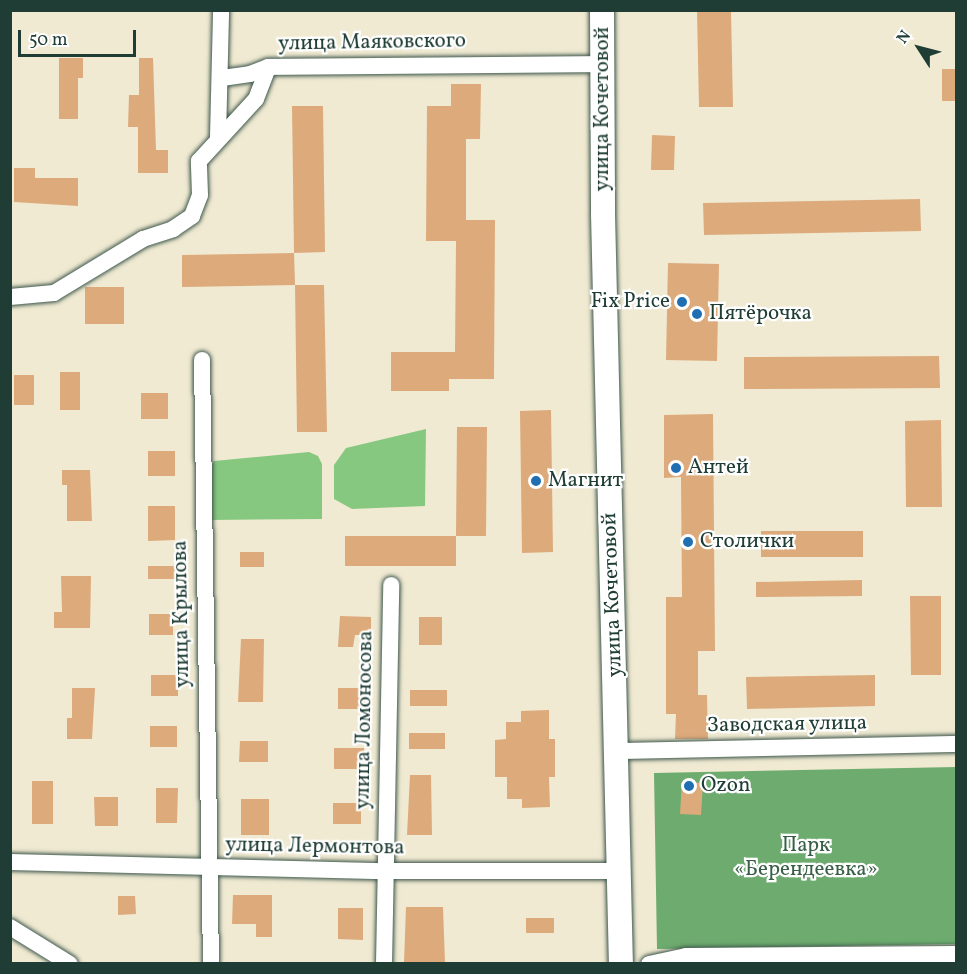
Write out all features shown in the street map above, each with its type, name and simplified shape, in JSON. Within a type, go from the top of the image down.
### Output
[{"type":"main road","name":"улица Кочетовой","points":[[602,10],[621,963]]},
{"type":"street","points":[[218,137],[222,78],[221,10]]},
{"type":"street","name":"улица Маяковского","points":[[10,297],[54,293],[144,239],[173,229],[192,216],[200,195],[199,161],[218,137],[256,99],[268,67],[602,64]]},
{"type":"street","points":[[222,78],[250,75],[268,67]]},
{"type":"street","name":"улица Крылова","points":[[202,360],[205,706],[212,867],[211,963]]},
{"type":"street","name":"улица Ломоносова","points":[[384,963],[391,585]]},
{"type":"street","name":"Заводская улица","points":[[618,752],[957,744]]},
{"type":"street","name":"улица Лермонтова","points":[[10,862],[384,871],[619,871]]},
{"type":"street","points":[[10,927],[70,963]]},
{"type":"street","points":[[649,963],[686,956],[957,954]]},
{"type":"green space","points":[[426,429],[425,506],[352,509],[334,499],[334,465],[346,448]]},
{"type":"green space","points":[[309,452],[318,456],[322,464],[322,519],[211,520],[210,468],[214,461]]},
{"type":"green space","name":"Парк «Берендеевка»","points":[[956,767],[956,944],[657,949],[654,773]]},
{"type":"building","points":[[697,10],[731,10],[733,107],[699,107]]},
{"type":"building","points":[[59,58],[83,58],[83,78],[78,78],[78,119],[59,119]]},
{"type":"building","points":[[139,58],[153,58],[156,150],[168,150],[168,173],[138,173],[138,127],[128,127],[129,95],[139,95]]},
{"type":"building","points":[[942,69],[957,69],[957,101],[942,101]]},
{"type":"building","points":[[451,84],[481,84],[480,139],[466,139],[466,220],[495,220],[494,379],[449,379],[449,391],[391,391],[391,352],[455,352],[456,241],[426,241],[427,106],[451,106]]},
{"type":"building","points":[[292,106],[323,106],[325,252],[294,253]]},
{"type":"building","points":[[652,135],[675,136],[674,170],[651,170]]},
{"type":"building","points":[[14,168],[35,168],[35,178],[78,178],[78,206],[14,202]]},
{"type":"building","points":[[920,199],[921,231],[704,235],[703,203]]},
{"type":"building","points":[[294,253],[295,285],[182,287],[182,255]]},
{"type":"building","points":[[668,263],[719,264],[717,361],[666,360]]},
{"type":"building","points":[[295,285],[324,285],[327,432],[297,432]]},
{"type":"building","points":[[85,287],[124,287],[124,324],[85,324]]},
{"type":"building","points":[[939,356],[940,388],[744,389],[744,357]]},
{"type":"building","points":[[60,372],[80,372],[80,410],[60,410]]},
{"type":"building","points":[[14,375],[34,375],[34,405],[14,405]]},
{"type":"building","points":[[141,393],[168,393],[168,419],[141,419]]},
{"type":"building","name":"Магнит","points":[[551,410],[553,552],[522,553],[520,411]]},
{"type":"building","points":[[713,414],[715,651],[698,651],[698,695],[707,695],[708,739],[675,739],[676,714],[666,714],[666,597],[682,597],[681,477],[664,478],[664,415]]},
{"type":"building","points":[[941,420],[942,507],[906,507],[905,421]]},
{"type":"building","points":[[457,427],[487,427],[486,536],[456,536]]},
{"type":"building","points":[[148,451],[175,451],[175,476],[148,476]]},
{"type":"building","points":[[62,470],[90,470],[92,521],[67,521],[67,485],[62,485]]},
{"type":"building","points":[[148,506],[175,506],[175,540],[148,541]]},
{"type":"building","points":[[761,531],[863,531],[863,557],[761,557]]},
{"type":"building","points":[[345,536],[456,536],[456,566],[345,566]]},
{"type":"building","points":[[240,552],[264,552],[264,567],[240,567]]},
{"type":"building","points":[[148,566],[175,566],[175,579],[148,579]]},
{"type":"building","points":[[61,576],[91,576],[90,628],[54,628],[54,612],[62,612]]},
{"type":"building","points":[[862,580],[862,596],[756,597],[756,582]]},
{"type":"building","points":[[910,596],[941,596],[941,675],[911,675]]},
{"type":"building","points":[[149,614],[173,614],[173,635],[149,635]]},
{"type":"building","points":[[340,616],[371,617],[371,635],[355,635],[353,647],[338,647]]},
{"type":"building","points":[[419,617],[442,617],[442,645],[419,645]]},
{"type":"building","points":[[241,639],[264,639],[263,702],[238,702]]},
{"type":"building","points":[[151,675],[178,675],[178,696],[151,696]]},
{"type":"building","points":[[875,675],[875,706],[747,709],[746,677]]},
{"type":"building","points":[[72,688],[95,688],[92,739],[67,739],[67,718],[72,718]]},
{"type":"building","points":[[338,688],[365,688],[365,709],[338,709]]},
{"type":"building","points":[[410,690],[447,690],[447,706],[410,706]]},
{"type":"building","points":[[549,710],[549,739],[555,739],[555,777],[549,777],[550,807],[522,808],[522,799],[507,799],[507,777],[495,777],[495,740],[506,739],[506,722],[521,722],[521,711]]},
{"type":"building","points":[[150,726],[177,726],[177,747],[150,747]]},
{"type":"building","points":[[409,733],[445,733],[445,749],[409,749]]},
{"type":"building","points":[[240,741],[268,741],[268,762],[239,762]]},
{"type":"building","points":[[334,748],[364,748],[364,769],[334,769]]},
{"type":"building","points":[[410,775],[431,775],[432,835],[407,835]]},
{"type":"building","points":[[32,781],[53,781],[53,824],[32,824]]},
{"type":"building","points":[[682,782],[703,783],[701,815],[680,814]]},
{"type":"building","points":[[156,788],[178,788],[177,823],[156,823]]},
{"type":"building","points":[[94,797],[118,797],[118,826],[95,826]]},
{"type":"building","points":[[241,799],[269,799],[269,835],[241,835]]},
{"type":"building","points":[[333,803],[361,803],[361,824],[333,824]]},
{"type":"building","points":[[233,895],[272,895],[272,937],[256,937],[256,924],[232,924]]},
{"type":"building","points":[[118,896],[135,896],[136,914],[118,915]]},
{"type":"building","points":[[406,907],[443,907],[445,963],[404,963]]},
{"type":"building","points":[[338,908],[363,908],[363,940],[338,939]]},
{"type":"building","points":[[526,918],[554,918],[554,933],[526,933]]},
{"type":"place","name":"Fix Price","points":[[682,302]]},
{"type":"place","name":"Пятёрочка","points":[[697,314]]},
{"type":"place","name":"Антей","points":[[676,468]]},
{"type":"place","name":"Магнит","points":[[536,481]]},
{"type":"place","name":"Столички","points":[[688,542]]},
{"type":"place","name":"Ozon","points":[[689,786]]}]
